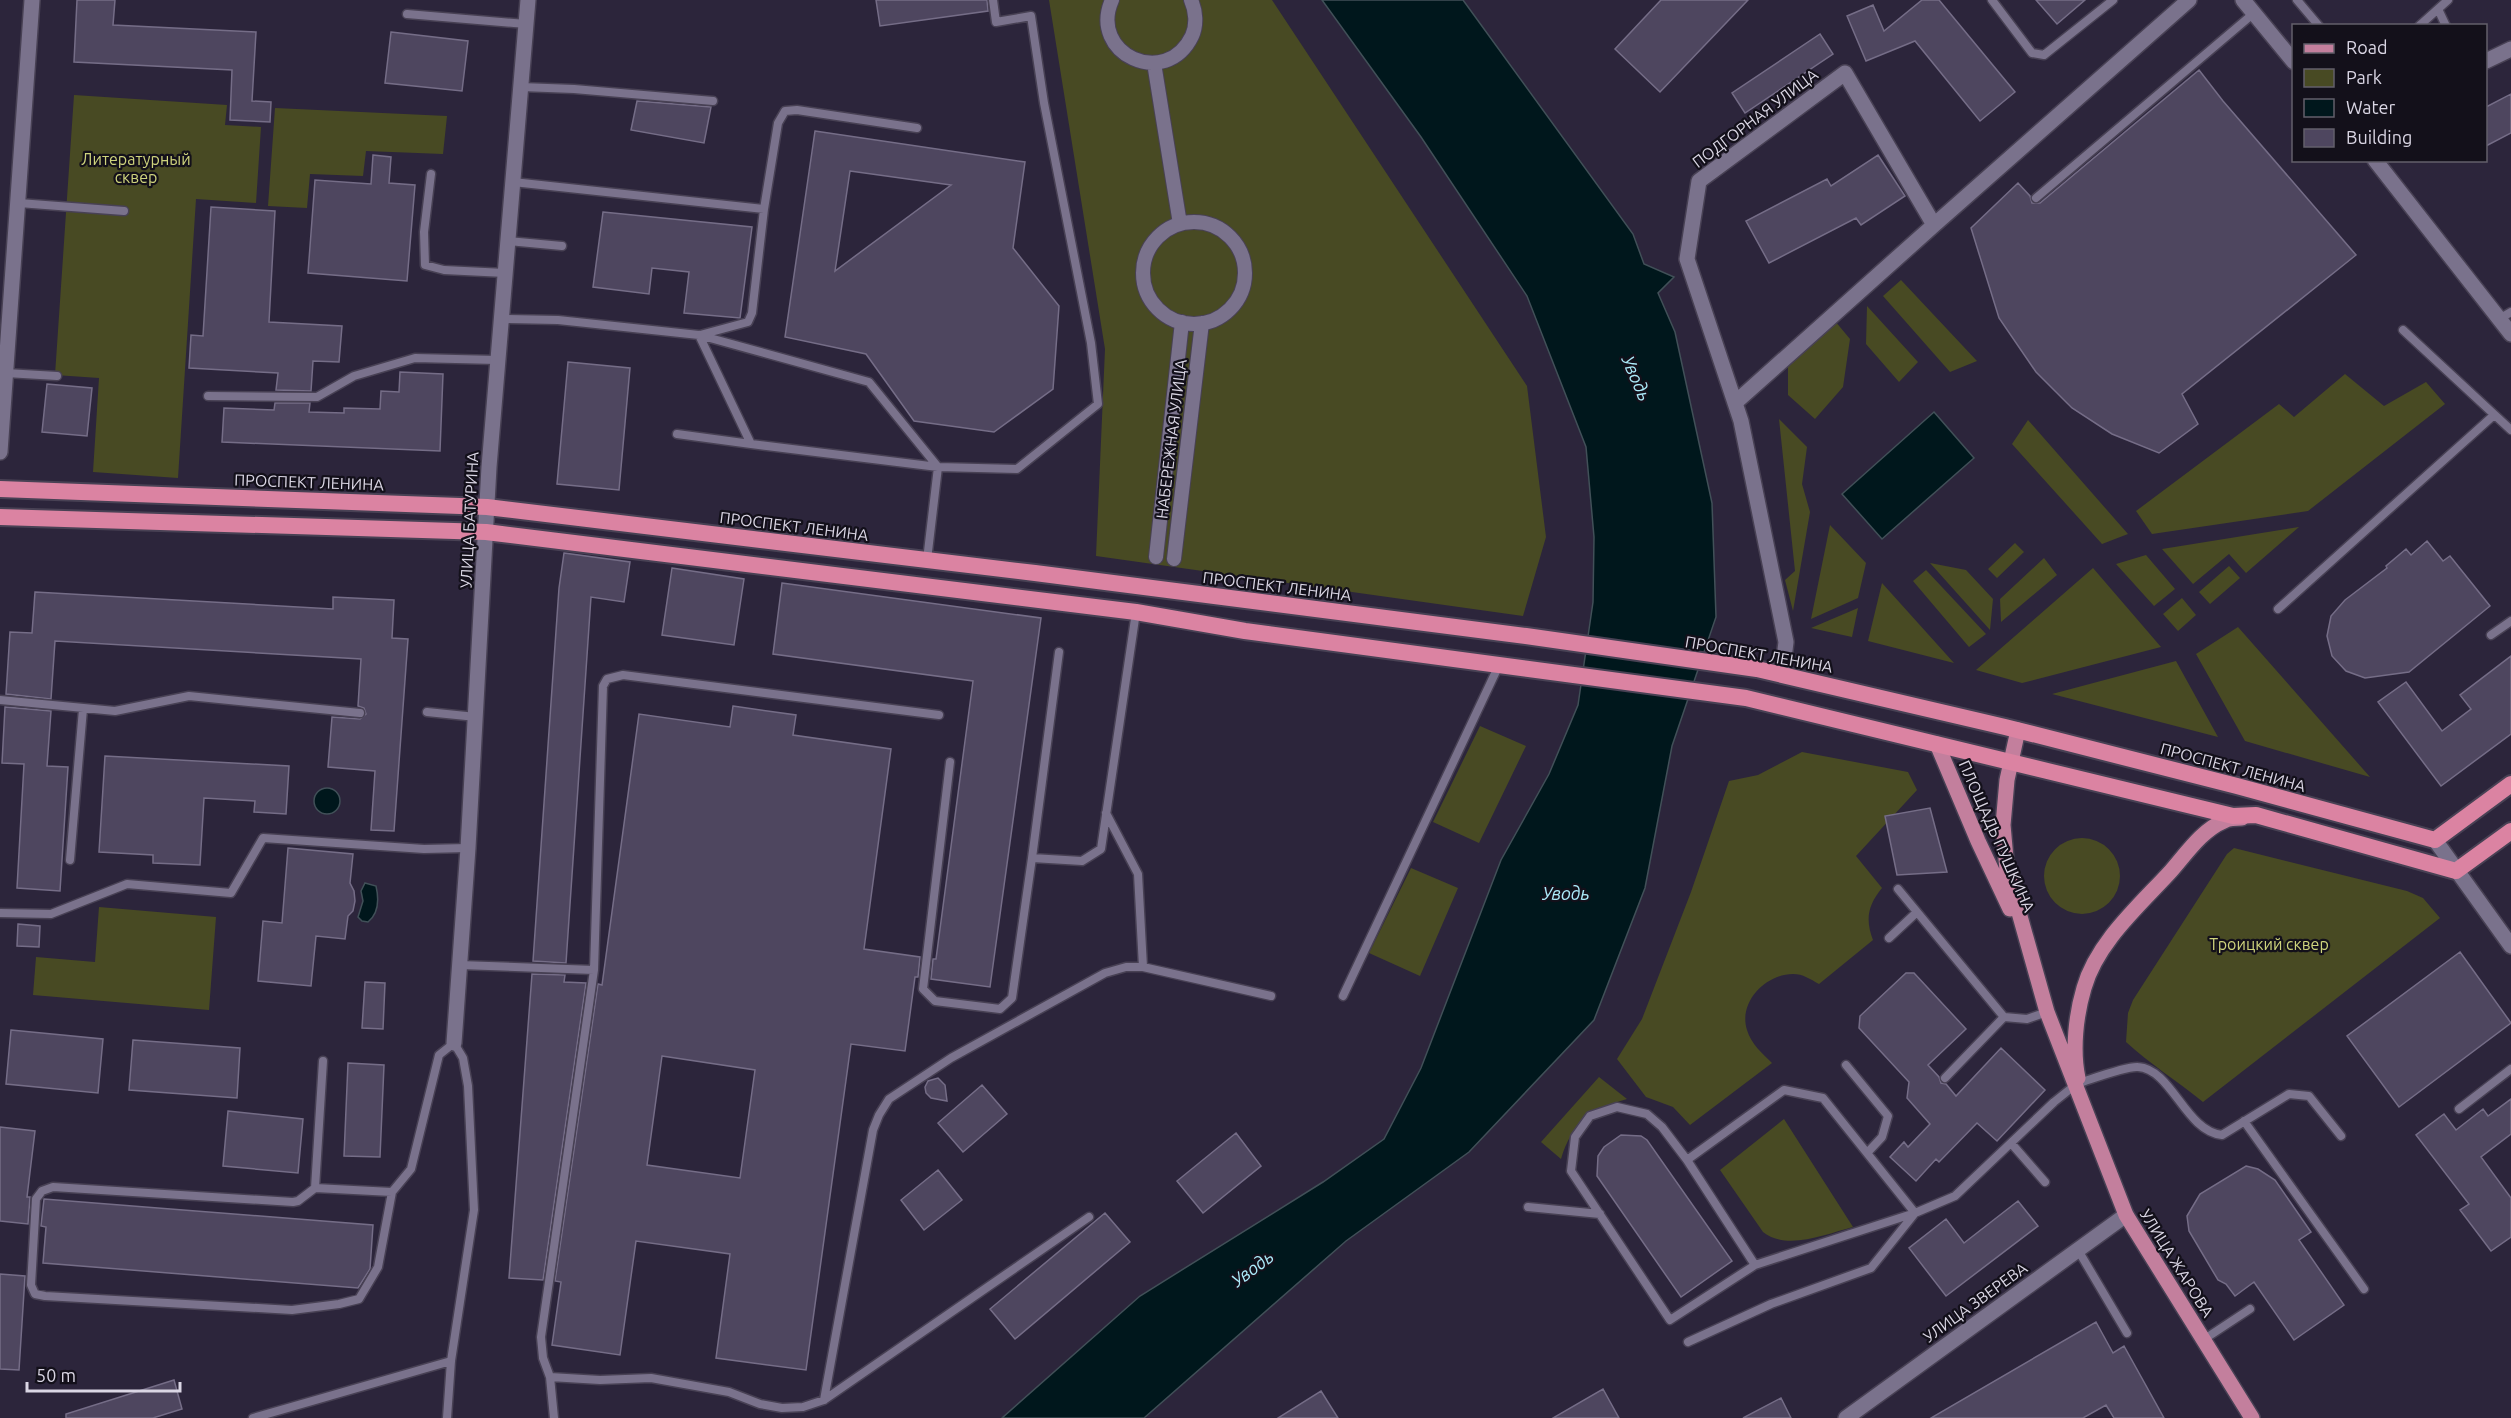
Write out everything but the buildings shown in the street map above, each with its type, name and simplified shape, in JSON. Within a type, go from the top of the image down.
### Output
[{"type":"highway","name":"ПРОСПЕКТ ЛЕНИНА","points":[[0,489],[487,507],[1526,636],[1757,669],[2018,730],[2435,840]]},
{"type":"highway","points":[[0,518],[486,532],[1136,612],[1245,631],[1746,698],[2233,816],[2256,815],[2456,872],[2511,831]]},
{"type":"highway","points":[[2435,840],[2511,784]]},
{"type":"main road","name":"ПЛОЩАДЬ ПУШКИНА","points":[[2018,730],[2010,761],[2006,791],[2004,836],[2007,870],[2047,1012],[2077,1084],[2087,1119]]},
{"type":"main road","name":"ПЛОЩАДЬ ПУШКИНА","points":[[1937,744],[1978,841],[2026,942]]},
{"type":"main road","name":"ПЛОЩАДЬ ПУШКИНА","points":[[2077,1084],[2077,1025],[2084,987],[2096,961],[2118,929],[2199,840],[2224,820],[2256,815]]},
{"type":"main road","name":"УЛИЦА ЖАРОВА","points":[[2087,1119],[2126,1215],[2252,1418]]},
{"type":"street","points":[[0,452],[32,0]]},
{"type":"street","name":"УЛИЦА БАТУРИНА","points":[[454,1043],[477,717],[497,360],[528,0]]},
{"type":"street","points":[[1112,0],[1107,22],[1113,41],[1126,55],[1144,63],[1167,60],[1179,54],[1187,44],[1196,19],[1191,0]]},
{"type":"street","points":[[1736,402],[2189,0]]},
{"type":"street","points":[[2243,0],[2292,60]]},
{"type":"street","points":[[2487,61],[2511,49]]},
{"type":"street","points":[[1154,63],[1180,224]]},
{"type":"street","name":"ПОДГОРНАЯ УЛИЦА","points":[[1782,674],[1786,642],[1736,402],[1687,259],[1699,182],[1845,73],[1934,225]]},
{"type":"street","points":[[2377,162],[2505,315],[2511,334]]},
{"type":"street","points":[[1203,223],[1214,226],[1232,239],[1243,260],[1244,282],[1234,303],[1215,319],[1202,323],[1182,322],[1166,315],[1153,303],[1145,287],[1143,269],[1146,256],[1159,236],[1180,224],[1203,223]]},
{"type":"street","name":"НАБЕРЕЖНАЯ УЛИЦА","points":[[1156,557],[1182,322]]},
{"type":"street","name":"НАБЕРЕЖНАЯ УЛИЦА","points":[[1174,559],[1202,323]]},
{"type":"street","points":[[2435,840],[2511,946]]},
{"type":"street","name":"УЛИЦА ЗВЕРЕВА","points":[[1846,1418],[2126,1215]]},
{"type":"lane","points":[[677,434],[938,467],[1017,469],[1098,404],[1091,343],[1044,103],[1031,16],[996,22],[993,0]]},
{"type":"lane","points":[[1992,0],[2032,53],[2044,55],[2113,0]]},
{"type":"lane","points":[[2297,0],[2317,24]]},
{"type":"lane","points":[[2422,24],[2448,0]]},
{"type":"lane","points":[[2438,9],[2445,24]]},
{"type":"lane","points":[[2036,198],[2254,13]]},
{"type":"lane","points":[[407,14],[526,24]]},
{"type":"lane","points":[[521,87],[574,88],[713,101]]},
{"type":"lane","points":[[699,335],[748,322],[752,313],[764,208],[778,123],[785,111],[796,110],[917,128]]},
{"type":"lane","points":[[431,174],[424,232],[425,265],[444,270],[505,273]]},
{"type":"lane","points":[[513,182],[764,208]]},
{"type":"lane","points":[[19,202],[124,211]]},
{"type":"lane","points":[[508,241],[562,246]]},
{"type":"lane","points":[[501,319],[558,320],[699,335],[869,382],[938,467],[927,560]]},
{"type":"lane","points":[[2403,330],[2511,430]]},
{"type":"lane","points":[[699,335],[751,444]]},
{"type":"lane","points":[[208,396],[317,397],[354,376],[415,358],[497,360]]},
{"type":"lane","points":[[6,373],[57,376]]},
{"type":"lane","points":[[2278,609],[2494,416]]},
{"type":"lane","points":[[1032,858],[1082,861],[1101,849],[1136,612]]},
{"type":"lane","points":[[2491,635],[2511,621]]},
{"type":"lane","points":[[950,762],[923,989],[935,1001],[1000,1008],[1012,998],[1059,652]]},
{"type":"lane","points":[[1343,996],[1500,664]]},
{"type":"lane","points":[[554,1418],[550,1377],[543,1358],[541,1337],[594,970],[603,686],[607,679],[623,675],[939,715]]},
{"type":"lane","points":[[0,699],[115,711],[189,696],[360,713]]},
{"type":"lane","points":[[70,860],[83,709]]},
{"type":"lane","points":[[427,712],[477,717]]},
{"type":"lane","points":[[1106,813],[1138,874],[1143,967]]},
{"type":"lane","points":[[0,913],[51,914],[127,884],[231,893],[263,838],[424,849],[468,848]]},
{"type":"lane","points":[[1898,889],[2004,1017],[2027,1019],[2047,1012]]},
{"type":"lane","points":[[1889,938],[1917,912]]},
{"type":"lane","points":[[460,965],[594,970]]},
{"type":"lane","points":[[824,1400],[873,1130],[889,1099],[951,1058],[1105,973],[1126,967],[1143,967],[1271,996]]},
{"type":"lane","points":[[1945,1078],[2004,1017]]},
{"type":"lane","points":[[392,1192],[315,1188],[298,1201],[293,1202],[53,1187],[42,1191],[36,1200],[31,1285],[35,1294],[45,1296],[292,1310],[339,1304],[358,1299],[378,1267],[392,1192],[411,1169],[439,1055],[454,1043],[463,1058],[468,1086],[474,1210],[451,1361],[447,1418]]},
{"type":"lane","points":[[315,1188],[323,1061]]},
{"type":"lane","points":[[1846,1065],[1888,1116],[1882,1137],[1868,1152]]},
{"type":"lane","points":[[1755,1265],[1687,1160],[1662,1127],[1647,1114],[1617,1107],[1590,1116],[1575,1137],[1571,1171],[1670,1320],[1755,1265],[1915,1214],[1955,1196],[2077,1084],[2136,1066],[2153,1071],[2193,1118],[2212,1134],[2222,1135],[2289,1094],[2309,1096],[2341,1136]]},
{"type":"lane","points":[[2459,1109],[2511,1069]]},
{"type":"lane","points":[[1687,1160],[1784,1090],[1822,1098],[1868,1152],[1915,1214]]},
{"type":"lane","points":[[2244,1121],[2364,1289]]},
{"type":"lane","points":[[2011,1143],[2045,1182]]},
{"type":"lane","points":[[1528,1207],[1600,1214]]},
{"type":"lane","points":[[1688,1342],[1771,1304],[1871,1268],[1915,1214]]},
{"type":"lane","points":[[550,1377],[600,1380],[651,1378],[729,1392],[760,1404],[782,1408],[803,1407],[824,1400],[1089,1217]]},
{"type":"lane","points":[[2078,1250],[2127,1333]]},
{"type":"lane","points":[[2203,1340],[2250,1309]]},
{"type":"lane","points":[[253,1418],[451,1361]]},
{"type":"green space","points":[[1049,0],[1272,0],[1527,386],[1546,537],[1523,616],[1096,556],[1105,349]]},
{"type":"green space","name":"Литературный сквер","points":[[74,95],[227,105],[225,125],[261,127],[256,203],[196,199],[178,478],[93,472],[99,378],[55,375]]},
{"type":"green space","points":[[275,108],[447,116],[443,154],[366,151],[363,176],[310,174],[307,208],[268,206]]},
{"type":"green space","points":[[1901,280],[1977,361],[1950,372],[1883,296]]},
{"type":"green space","points":[[1867,306],[1918,362],[1899,382],[1866,344]]},
{"type":"green space","points":[[1835,321],[1850,339],[1843,387],[1815,419],[1788,395],[1788,361]]},
{"type":"green space","points":[[2345,374],[2384,406],[2426,382],[2445,404],[2308,511],[2152,534],[2136,511],[2279,404],[2294,417]]},
{"type":"green space","points":[[1779,419],[1807,447],[1802,484],[1810,512],[1793,611],[1785,580],[1795,571]]},
{"type":"green space","points":[[2028,420],[2128,534],[2102,544],[2012,444]]},
{"type":"green space","points":[[1830,525],[1866,563],[1858,598],[1811,619]]},
{"type":"green space","points":[[2299,527],[2246,573],[2229,554],[2193,584],[2162,549]]},
{"type":"green space","points":[[2015,543],[2024,552],[1997,578],[1988,569]]},
{"type":"green space","points":[[2146,555],[2175,589],[2154,606],[2116,564]]},
{"type":"green space","points":[[2044,558],[2057,575],[2001,622],[2000,599]]},
{"type":"green space","points":[[1930,563],[1966,570],[1993,599],[1990,630]]},
{"type":"green space","points":[[2229,566],[2240,578],[2210,604],[2199,592]]},
{"type":"green space","points":[[2093,568],[2161,647],[2022,683],[1976,670]]},
{"type":"green space","points":[[1926,570],[1986,634],[1969,647],[1913,581]]},
{"type":"green space","points":[[1882,583],[1954,663],[1868,641]]},
{"type":"green space","points":[[2182,598],[2196,615],[2178,631],[2163,614]]},
{"type":"green space","points":[[1858,608],[1852,637],[1811,628]]},
{"type":"green space","points":[[2238,627],[2370,777],[2245,741],[2196,654]]},
{"type":"green space","points":[[2176,661],[2218,737],[2052,694]]},
{"type":"green space","points":[[1480,726],[1526,746],[1479,843],[1433,822]]},
{"type":"green space","points":[[1802,752],[1908,772],[1917,790],[1856,856],[1882,888],[1869,912],[1869,925],[1873,940],[1819,984],[1803,976],[1783,975],[1764,984],[1756,992],[1747,1009],[1745,1020],[1747,1030],[1754,1044],[1772,1063],[1690,1125],[1673,1107],[1646,1097],[1617,1059],[1642,1019],[1691,892],[1729,781],[1758,775]]},
{"type":"green space","points":[[2082,838],[2096,841],[2109,849],[2117,862],[2120,876],[2117,890],[2109,903],[2096,911],[2082,914],[2068,911],[2055,903],[2047,890],[2044,876],[2047,862],[2055,849],[2068,841]]},
{"type":"green space","name":"Троицкий сквер","points":[[2234,848],[2407,891],[2423,898],[2440,918],[2203,1102],[2126,1042],[2128,1013],[2133,1000],[2227,854]]},
{"type":"green space","points":[[1411,868],[1458,888],[1420,976],[1369,953]]},
{"type":"green space","points":[[99,907],[216,917],[209,1010],[33,995],[36,957],[95,962]]},
{"type":"green space","points":[[1599,1077],[1627,1099],[1603,1108],[1585,1119],[1571,1136],[1561,1159],[1541,1142]]},
{"type":"green space","points":[[1784,1119],[1853,1227],[1795,1241],[1773,1238],[1763,1232],[1720,1170]]},
{"type":"water","name":"Уводь","points":[[1322,0],[1463,0],[1633,234],[1644,264],[1674,277],[1658,293],[1675,332],[1712,503],[1716,617],[1672,746],[1645,888],[1594,1020],[1469,1152],[1346,1241],[1144,1418],[1002,1418],[1140,1296],[1323,1182],[1384,1139],[1421,1068],[1501,860],[1549,774],[1578,705],[1593,602],[1594,537],[1586,447],[1527,296],[1421,137]]},
{"type":"water","points":[[1934,412],[1974,458],[1882,539],[1842,494]]},
{"type":"water","points":[[327,788],[336,792],[340,801],[336,810],[327,814],[318,810],[314,801],[318,792]]},
{"type":"water","points":[[365,883],[376,886],[378,896],[376,910],[368,922],[358,917],[363,901],[361,891]]}]
